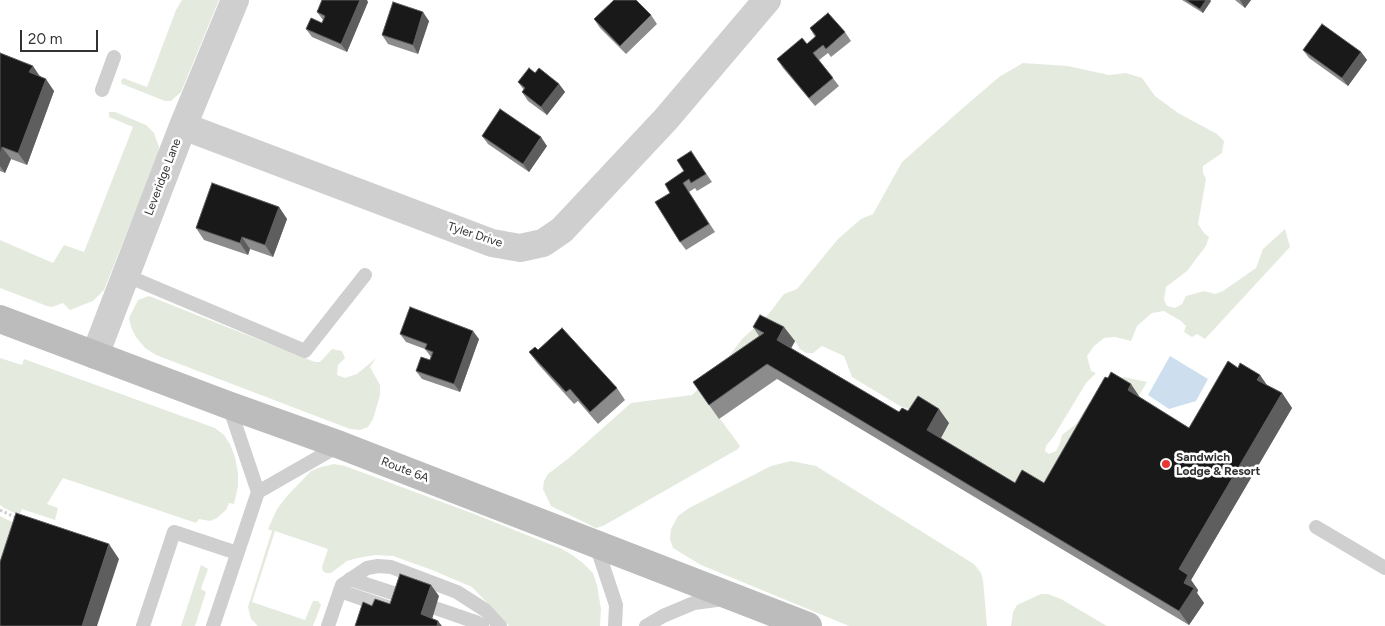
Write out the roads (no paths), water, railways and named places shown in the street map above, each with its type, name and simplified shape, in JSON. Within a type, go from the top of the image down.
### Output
[{"type":"main road","name":"Route 6A","points":[[0,319],[340,445],[808,626]]},
{"type":"street","name":"Leveridge Lane","points":[[94,355],[183,126],[235,0]]},
{"type":"street","name":"Tyler Drive","points":[[183,126],[492,243],[520,248],[543,244],[562,230],[666,119],[767,0]]},
{"type":"lane","points":[[102,90],[114,57]]},
{"type":"lane","points":[[125,275],[305,351],[365,276]]},
{"type":"lane","points":[[213,626],[258,492],[228,405]]},
{"type":"lane","points":[[258,492],[340,445]]},
{"type":"lane","points":[[1316,527],[1385,568]]},
{"type":"lane","points":[[143,626],[174,532],[237,553]]},
{"type":"lane","points":[[596,545],[616,605],[615,626]]},
{"type":"lane","points":[[328,626],[342,585],[367,568],[378,566],[392,567],[457,592],[485,610],[500,626]]},
{"type":"lane","points":[[350,579],[404,598]]},
{"type":"lane","points":[[339,592],[400,612]]},
{"type":"lane","points":[[646,626],[663,616],[694,603],[733,598]]},
{"type":"lane","points":[[435,608],[476,622],[482,626]]},
{"type":"water","points":[[1170,356],[1208,379],[1196,401],[1169,409],[1148,395]]},
{"type":"place","name":"Sandwich Lodge & Resort","points":[[1166,464]]}]
